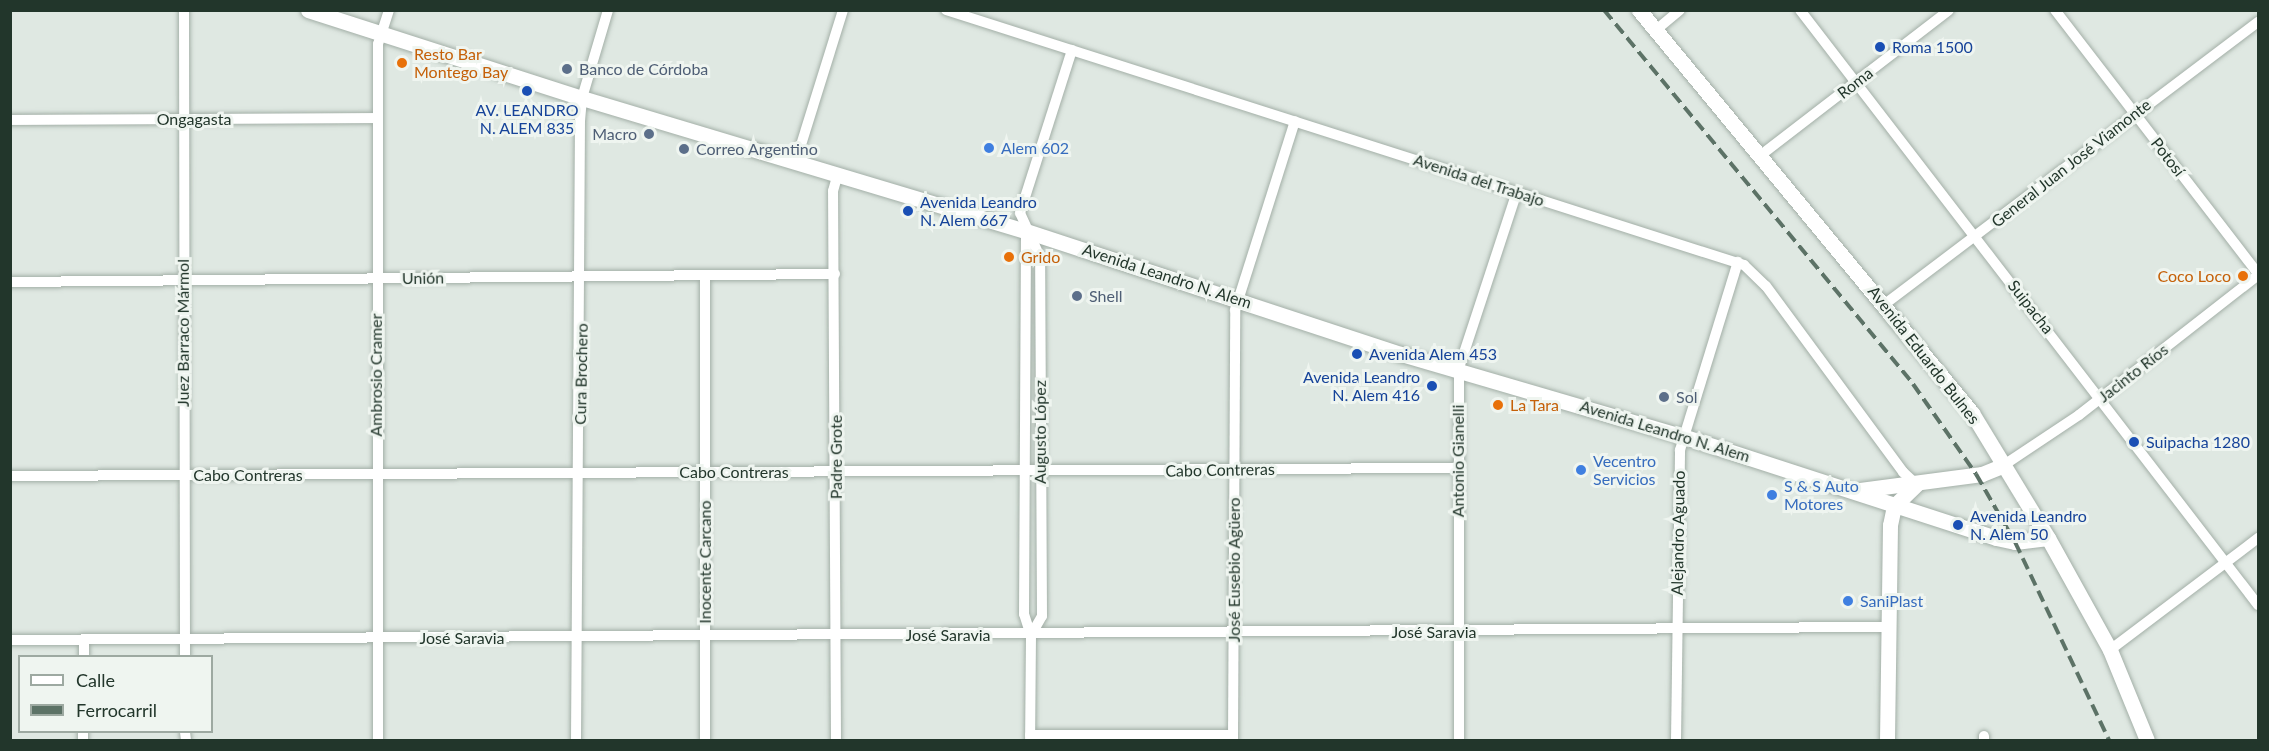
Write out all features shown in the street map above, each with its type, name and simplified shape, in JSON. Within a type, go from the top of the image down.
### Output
[{"type":"main road","name":"Avenida Leandro N. Alem","points":[[308,10],[582,98],[1026,231],[1401,354],[1459,368],[1682,436],[1854,490],[1894,506],[2015,542],[2048,538]]},
{"type":"main road","name":"Avenida Eduardo Bulnes","points":[[1639,10],[1885,304],[1972,413],[2048,538],[2110,650],[2147,741]]},
{"type":"main road","name":"Avenida Leandro N. Alem","points":[[1854,490],[1917,484],[1982,474],[2004,465]]},
{"type":"main road","points":[[1887,741],[1886,627],[1894,506],[1917,484]]},
{"type":"street","name":"Juez Barraco Mármol","points":[[184,10],[182,120],[185,655]]},
{"type":"street","name":"Ambrosio Cramer","points":[[378,741],[376,279],[378,118],[381,34],[389,10]]},
{"type":"street","name":"Cura Brochero","points":[[576,741],[582,98],[608,10]]},
{"type":"street","points":[[796,161],[843,10]]},
{"type":"street","name":"Avenida del Trabajo","points":[[946,10],[1738,262],[1766,286],[1903,472],[1917,484]]},
{"type":"street","points":[[1656,30],[1680,10]]},
{"type":"street","name":"Suipacha","points":[[1800,10],[2101,397],[2259,605]]},
{"type":"street","name":"Roma","points":[[1761,155],[1949,10]]},
{"type":"street","name":"Potosí","points":[[2055,10],[2259,274]]},
{"type":"street","name":"General Juan José Viamonte","points":[[1885,304],[2259,22]]},
{"type":"street","name":"Augusto López","points":[[1031,634],[1042,616],[1040,257],[1026,231],[1020,213],[1072,50]]},
{"type":"street","name":"Ongagasta","points":[[10,120],[378,118]]},
{"type":"street","name":"José Eusebio Agüero","points":[[1233,738],[1236,298],[1295,121]]},
{"type":"street","name":"Padre Grote","points":[[836,741],[837,472],[833,191],[838,174]]},
{"type":"street","name":"Antonio Gianelli","points":[[1459,741],[1459,368],[1517,192]]},
{"type":"street","name":"Augusto López","points":[[1026,231],[1024,614],[1031,634],[1030,738]]},
{"type":"street","name":"Alejandro Aguado","points":[[1676,741],[1676,630],[1682,436],[1738,262]]},
{"type":"street","name":"Unión","points":[[10,282],[835,274]]},
{"type":"street","name":"Jacinto Ríos","points":[[2004,465],[2101,397],[2259,274]]},
{"type":"street","name":"Inocente Carcano","points":[[705,276],[705,741]]},
{"type":"street","name":"Cabo Contreras","points":[[10,476],[1458,468]]},
{"type":"street","points":[[2110,650],[2259,538]]},
{"type":"street","name":"José Saravia","points":[[10,640],[1459,632],[1886,627]]},
{"type":"street","points":[[84,640],[84,655]]},
{"type":"street","points":[[1030,738],[1233,738]]},
{"type":"railway","points":[[1604,10],[1913,384],[1976,474],[2015,542],[2109,740]]},
{"type":"place","name":"Roma 1500","points":[[1880,47]]},
{"type":"place","name":"Resto Bar Montego Bay","points":[[402,63]]},
{"type":"place","name":"Banco de Córdoba","points":[[567,69]]},
{"type":"place","name":"AV. LEANDRO N. ALEM 835","points":[[527,91]]},
{"type":"place","name":"Macro","points":[[649,134]]},
{"type":"place","name":"Alem 602","points":[[989,148]]},
{"type":"place","name":"Correo Argentino","points":[[684,149]]},
{"type":"place","name":"Avenida Leandro N. Alem 667","points":[[908,211]]},
{"type":"place","name":"Grido","points":[[1009,257]]},
{"type":"place","name":"Coco Loco","points":[[2243,276]]},
{"type":"place","name":"Shell","points":[[1077,296]]},
{"type":"place","name":"Avenida Alem 453","points":[[1357,354]]},
{"type":"place","name":"Avenida Leandro N. Alem 416","points":[[1432,386]]},
{"type":"place","name":"Sol","points":[[1664,397]]},
{"type":"place","name":"La Tara","points":[[1498,405]]},
{"type":"place","name":"Suipacha 1280","points":[[2134,442]]},
{"type":"place","name":"Vecentro Servicios","points":[[1581,470]]},
{"type":"place","name":"S & S Auto Motores","points":[[1772,495]]},
{"type":"place","name":"Avenida Leandro N. Alem 50","points":[[1958,525]]},
{"type":"place","name":"SaniPlast","points":[[1848,601]]}]
